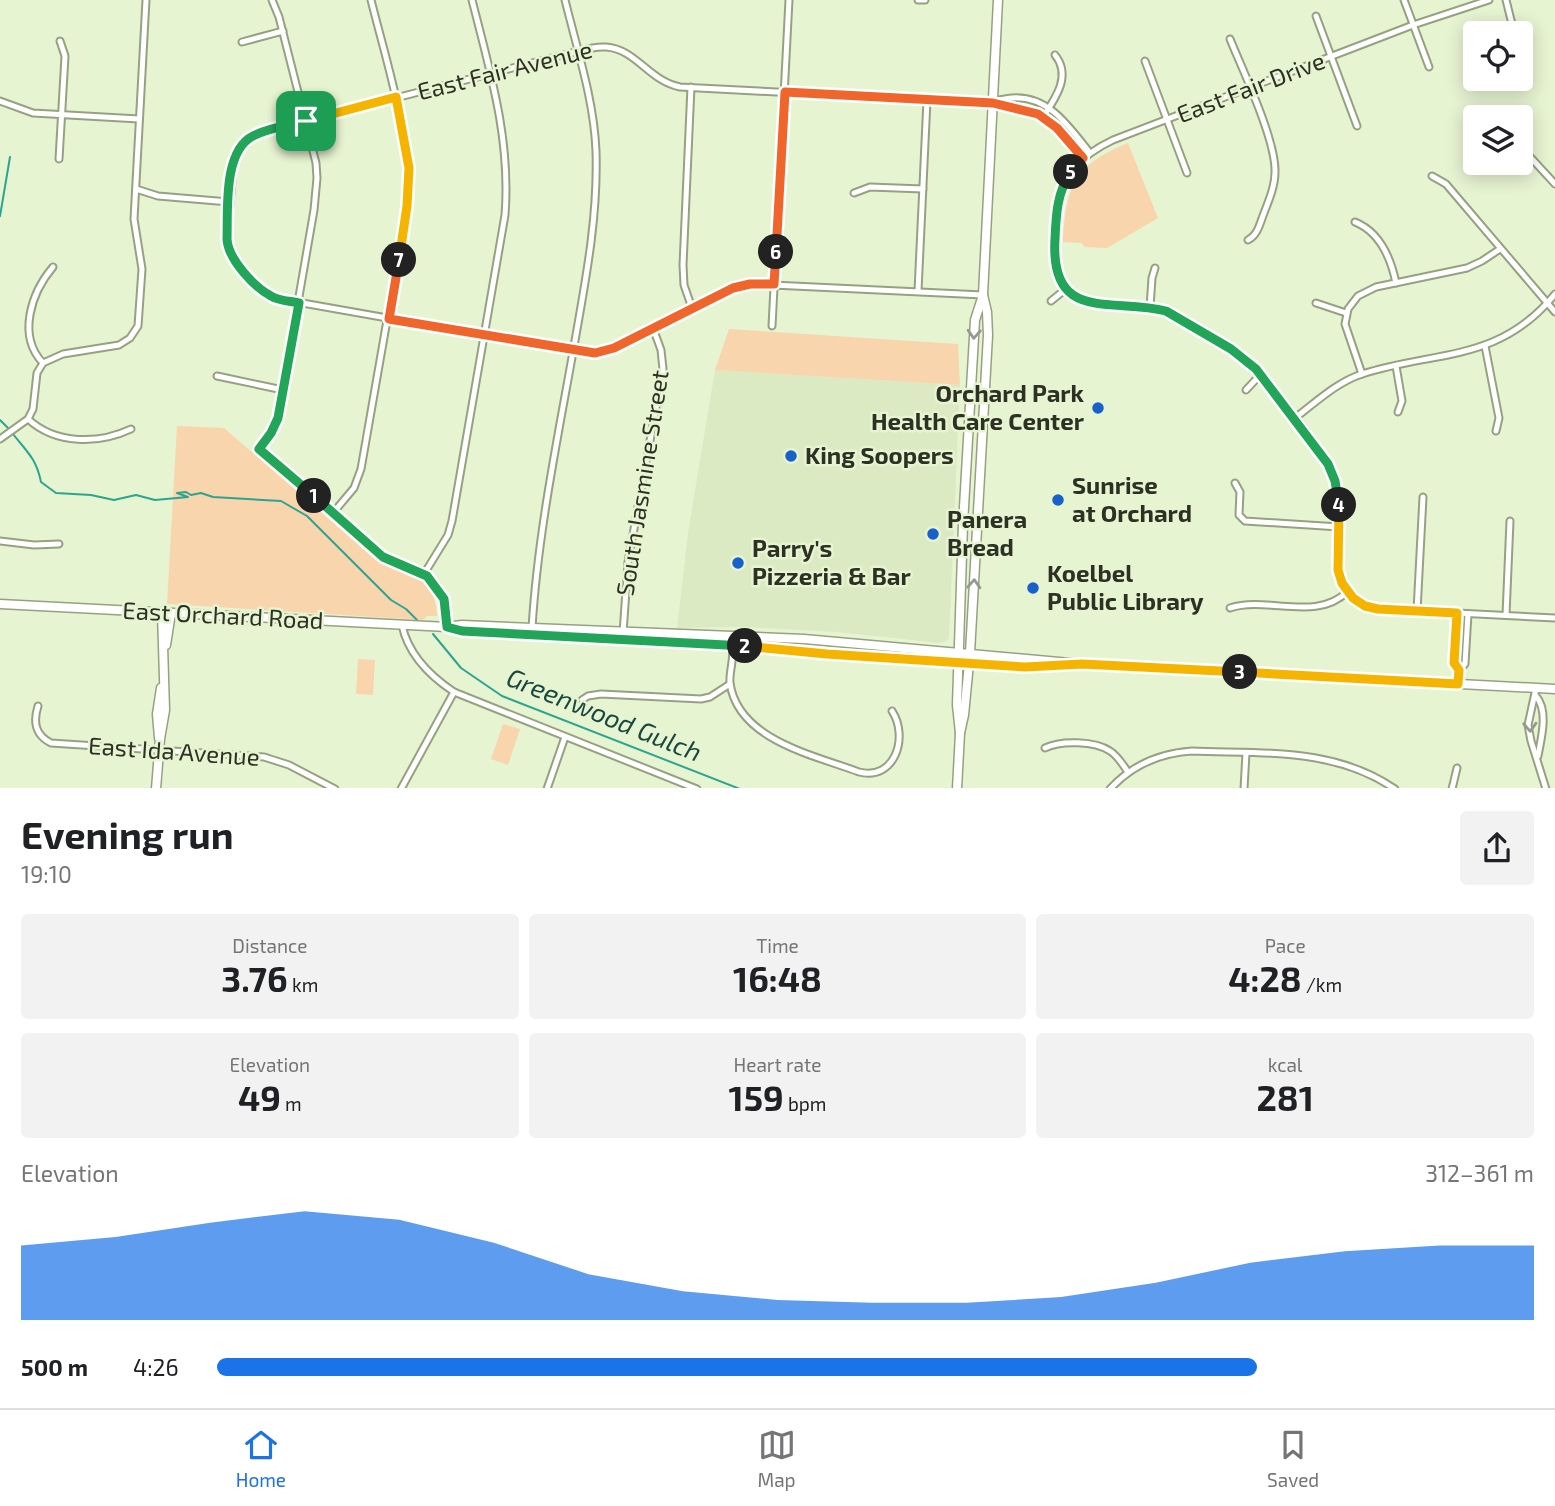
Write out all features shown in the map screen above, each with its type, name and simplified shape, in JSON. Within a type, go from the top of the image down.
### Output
[{"type":"main road","points":[[963,662],[970,653],[988,335],[983,295],[998,0]]},
{"type":"main road","points":[[957,788],[960,733],[964,715],[963,662],[958,652],[963,524],[975,320],[983,295]]},
{"type":"main road","name":"East Orchard Road","points":[[0,604],[447,627],[462,631],[732,635],[1082,664],[1458,684],[1536,692],[1555,689]]},
{"type":"main road","points":[[156,788],[160,739],[157,714],[163,682],[167,613]]},
{"type":"main road","name":"East Orchard Road","points":[[622,635],[827,654],[1025,667],[1082,664]]},
{"type":"street","points":[[0,439],[29,419],[33,409],[37,373],[43,363],[63,354],[119,345],[135,332],[140,319],[142,277],[134,219],[146,0]]},
{"type":"street","points":[[272,0],[283,31],[306,121],[317,178],[299,303],[276,423],[259,449],[383,557],[424,574],[435,584],[444,599],[447,627]]},
{"type":"street","points":[[334,513],[350,494],[359,475],[389,319],[409,182],[406,143],[371,0]]},
{"type":"street","points":[[424,574],[451,526],[504,224],[504,137],[472,0]]},
{"type":"street","points":[[531,632],[539,554],[594,226],[597,179],[593,121],[565,0]]},
{"type":"street","points":[[772,326],[789,0]]},
{"type":"street","points":[[918,0],[925,0]]},
{"type":"street","points":[[1404,0],[1429,67]]},
{"type":"street","name":"East Fair Drive","points":[[1067,288],[1055,265],[1057,210],[1066,178],[1090,153],[1114,139],[1413,25],[1489,0]]},
{"type":"street","points":[[1506,0],[1511,21]]},
{"type":"street","points":[[1316,16],[1357,126]]},
{"type":"street","points":[[242,42],[283,31]]},
{"type":"street","points":[[1230,39],[1272,150],[1275,173],[1273,188],[1257,232],[1248,240]]},
{"type":"street","points":[[60,41],[65,56],[60,159]]},
{"type":"street","name":"East Fair Avenue","points":[[983,295],[774,284],[741,286],[601,353],[574,351],[389,319],[269,295],[235,262],[228,246],[232,163],[243,143],[263,132],[597,47],[617,49],[634,58],[660,80],[672,85],[993,103],[1043,117],[1057,128],[1083,158]]},
{"type":"street","points":[[1043,117],[1057,97],[1061,83],[1061,65],[1055,55]]},
{"type":"street","points":[[1145,61],[1187,173]]},
{"type":"street","points":[[691,87],[683,265],[684,285],[692,308]]},
{"type":"street","name":"East Fair Avenue","points":[[993,103],[1020,99],[1049,108]]},
{"type":"street","points":[[918,291],[927,100]]},
{"type":"street","points":[[0,101],[20,110],[139,119]]},
{"type":"street","points":[[1049,108],[1063,120],[1090,153]]},
{"type":"street","points":[[1533,160],[1555,184]]},
{"type":"street","points":[[1432,176],[1446,184],[1555,312]]},
{"type":"street","points":[[853,193],[870,187],[923,189]]},
{"type":"street","points":[[136,189],[158,196],[229,202]]},
{"type":"street","points":[[1355,222],[1365,227],[1387,252],[1396,282]]},
{"type":"street","points":[[1362,374],[1346,330],[1346,313],[1354,300],[1363,292],[1396,282],[1468,268],[1500,249]]},
{"type":"street","points":[[43,363],[32,350],[28,328],[32,307],[45,277],[53,267]]},
{"type":"street","points":[[1150,307],[1155,268]]},
{"type":"street","points":[[1051,301],[1067,288],[1080,299],[1096,304],[1150,307],[1173,315],[1239,355],[1261,374],[1328,464],[1339,497],[1338,570],[1347,592],[1359,603],[1371,608],[1555,618]]},
{"type":"street","points":[[1295,418],[1338,386],[1362,374],[1485,346],[1523,326],[1555,294]]},
{"type":"street","points":[[1316,303],[1346,313]]},
{"type":"street","name":"South Jasmine Street","points":[[622,635],[628,562],[662,378],[661,351],[653,328]]},
{"type":"street","points":[[1485,346],[1499,418],[1496,431]]},
{"type":"street","points":[[1396,366],[1402,401],[1398,412]]},
{"type":"street","points":[[1246,390],[1261,374]]},
{"type":"street","points":[[217,376],[283,390]]},
{"type":"street","points":[[29,419],[52,435],[75,439],[118,435],[131,429]]},
{"type":"street","points":[[1235,483],[1240,492],[1238,512],[1241,518],[1248,522],[1339,527]]},
{"type":"street","points":[[1417,611],[1423,496]]},
{"type":"street","points":[[1235,522],[1241,518]]},
{"type":"street","points":[[1506,615],[1510,521]]},
{"type":"street","points":[[0,541],[34,545],[59,544]]},
{"type":"street","points":[[1230,608],[1255,604],[1320,607],[1333,603],[1347,592]]},
{"type":"street","points":[[1457,613],[1454,663],[1459,670],[1458,684]]},
{"type":"street","points":[[1459,670],[1465,664],[1468,614]]},
{"type":"street","points":[[402,625],[408,644],[416,657],[435,678],[454,692],[689,787]]},
{"type":"street","points":[[732,635],[730,684],[734,696],[748,719],[766,736],[864,774],[881,771],[894,759],[898,748],[899,728],[892,711]]},
{"type":"street","points":[[582,701],[588,696],[601,694],[701,699],[710,697],[730,684]]},
{"type":"street","points":[[402,788],[454,692]]},
{"type":"street","points":[[1536,692],[1532,699],[1528,725],[1546,788]]},
{"type":"street","points":[[1536,692],[1542,715],[1537,759]]},
{"type":"street","name":"East Ida Avenue","points":[[38,706],[36,727],[41,736],[51,743],[271,758],[333,788]]},
{"type":"street","points":[[547,788],[565,737]]},
{"type":"street","points":[[1045,748],[1058,744],[1098,746],[1116,757],[1128,772]]},
{"type":"street","points":[[1112,788],[1128,772],[1159,757],[1182,751],[1318,758],[1342,762],[1373,775],[1393,788]]},
{"type":"street","points":[[1244,788],[1246,754]]},
{"type":"street","points":[[1452,788],[1457,768]]},
{"type":"shaded area","points":[[1128,143],[1158,218],[1107,248],[1063,242],[1067,206],[1076,180],[1095,160]]},
{"type":"shaded area","points":[[729,329],[958,344],[960,385],[715,370]]},
{"type":"shaded area","points":[[715,370],[960,385],[947,641],[939,643],[837,632],[745,627],[677,628],[688,533]]},
{"type":"shaded area","points":[[177,426],[224,428],[375,559],[425,583],[435,602],[437,616],[427,616],[423,620],[167,604]]},
{"type":"shaded area","points":[[358,659],[375,660],[373,695],[356,694]]},
{"type":"shaded area","points":[[503,724],[520,729],[508,765],[491,759]]},
{"type":"waterway","points":[[0,216],[10,157]]},
{"type":"waterway","name":"Greenwood Gulch","points":[[0,420],[9,429]]},
{"type":"waterway","name":"Greenwood Gulch","points":[[13,434],[34,461],[41,482],[56,493],[91,495],[114,500],[136,495],[155,500],[188,497],[177,493],[186,492],[191,495],[201,493],[213,497],[281,501],[307,516],[391,600],[417,620]]},
{"type":"waterway","name":"Greenwood Gulch","points":[[433,634],[461,668],[502,696],[737,788]]},
{"type":"place","name":"Orchard Park Health Care Center","points":[[1098,408]]},
{"type":"place","name":"King Soopers","points":[[791,456]]},
{"type":"place","name":"Sunrise at Orchard","points":[[1058,500]]},
{"type":"place","name":"Panera Bread","points":[[933,534]]},
{"type":"place","name":"Parry's Pizzeria & Bar","points":[[738,563]]},
{"type":"place","name":"Koelbel Public Library","points":[[1033,588]]},
{"type":"route","points":[[785,92],[993,103],[1038,114],[1057,128],[1083,158],[1066,178],[1057,210],[1054,253],[1057,272],[1063,284],[1074,295],[1088,302],[1107,306],[1150,307],[1166,311],[1231,349],[1265,378],[1328,464],[1335,481],[1339,497],[1338,570],[1347,592],[1359,603],[1378,609],[1457,613],[1454,663],[1459,670],[1458,684],[1082,664],[1025,667],[803,653],[732,645],[462,631],[447,627],[444,599],[427,576],[383,557],[259,449],[278,418],[299,303],[269,295],[231,256],[227,239],[232,163],[239,148],[251,136],[306,121],[396,97],[407,150],[409,182],[389,319],[574,351],[601,353],[733,288],[760,283],[774,284],[785,92]]}]
